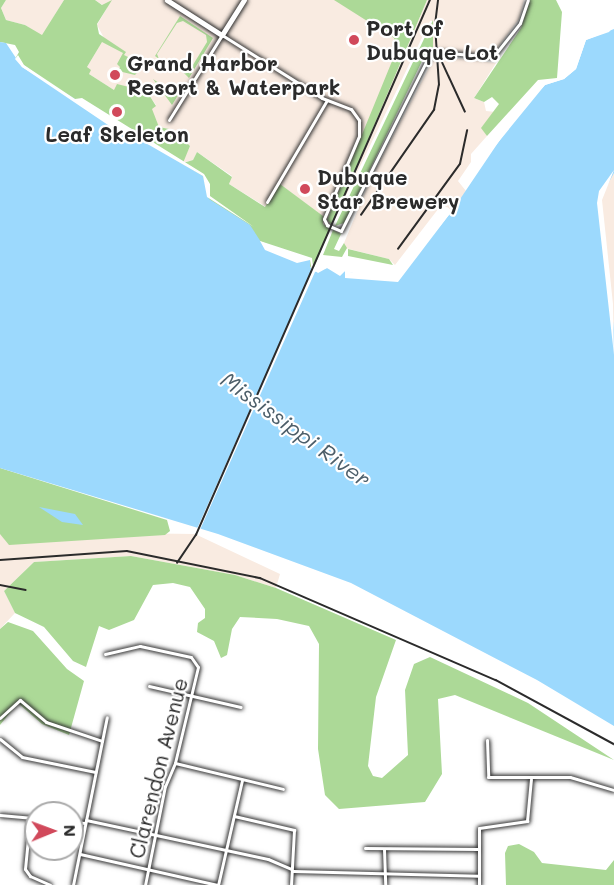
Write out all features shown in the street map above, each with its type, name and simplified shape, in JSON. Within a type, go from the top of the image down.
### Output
[{"type":"street","points":[[167,0],[327,100],[344,105],[358,120],[359,136],[325,222],[340,231],[345,228],[355,200],[428,58],[438,52],[493,57],[520,23],[528,0]]},
{"type":"street","points":[[170,120],[244,0]]},
{"type":"street","points":[[267,202],[327,100]]},
{"type":"street","name":"Clarendon Avenue","points":[[105,654],[140,646],[193,658],[198,667],[175,764],[165,786],[145,885]]},
{"type":"street","points":[[149,686],[242,707]]},
{"type":"street","points":[[0,718],[16,700],[25,703],[46,722],[102,741]]},
{"type":"street","points":[[84,833],[107,717]]},
{"type":"street","points":[[0,739],[22,757],[95,772]]},
{"type":"street","points":[[487,740],[488,777],[579,778],[614,790]]},
{"type":"street","points":[[175,764],[283,789]]},
{"type":"street","points":[[479,885],[479,828],[492,824],[527,821],[531,779]]},
{"type":"street","points":[[84,855],[218,885],[242,780]]},
{"type":"street","points":[[0,815],[24,817]]},
{"type":"street","points":[[234,816],[288,828],[297,834],[291,885]]},
{"type":"street","points":[[86,822],[156,834],[282,863],[292,870],[479,876]]},
{"type":"street","points":[[365,848],[478,849]]},
{"type":"street","points":[[384,849],[385,885]]},
{"type":"street","points":[[28,861],[27,874],[50,885]]},
{"type":"street","points":[[73,885],[78,861]]},
{"type":"shaded area","points":[[6,0],[64,0],[42,36],[25,25],[6,20],[1,8]]},
{"type":"shaded area","points":[[95,0],[417,0],[395,76],[427,0],[524,0],[519,19],[492,55],[433,50],[433,21],[430,21],[330,229],[323,224],[322,216],[281,185],[266,207],[229,184],[232,176],[197,152],[193,160],[182,163],[190,146],[174,130],[159,127],[151,109],[156,105],[146,91],[114,90],[89,74],[87,67],[104,38],[97,25],[107,8]]},
{"type":"shaded area","points":[[435,56],[496,63],[474,98],[484,102],[486,111],[496,112],[482,127],[487,136],[471,154],[471,162],[458,181],[466,191],[452,211],[442,204],[395,265],[389,259],[345,248],[344,243],[371,178]]},
{"type":"shaded area","points":[[614,173],[614,330],[599,208],[606,181]]},
{"type":"shaded area","points":[[0,534],[195,534],[280,574],[276,588],[235,575],[131,556],[34,562],[4,591],[15,613],[0,629]]},
{"type":"green space","points":[[0,0],[6,0],[1,8],[6,20],[25,25],[42,35],[64,0],[95,0],[102,5],[112,0],[97,24],[99,34],[126,52],[124,55],[140,63],[141,68],[135,75],[118,71],[120,67],[117,64],[123,53],[102,42],[87,67],[91,70],[89,74],[114,90],[117,84],[133,88],[133,92],[146,90],[156,106],[152,109],[159,127],[174,130],[190,146],[183,163],[193,160],[197,152],[232,177],[229,184],[265,207],[280,184],[323,216],[323,224],[330,229],[313,270],[304,259],[252,238],[79,104],[15,59],[19,52],[15,45],[0,42]]},
{"type":"green space","points":[[334,0],[427,0],[332,225],[327,220],[397,49],[394,38]]},
{"type":"green space","points":[[530,0],[556,0],[562,12],[557,78],[538,80],[487,136],[481,128],[499,104],[492,97],[484,102],[474,98],[521,28]]},
{"type":"green space","points":[[180,16],[213,38],[189,78],[184,73],[188,73],[207,42],[206,35],[183,21],[177,23],[157,54],[159,59],[155,56]]},
{"type":"green space","points":[[433,20],[433,50],[424,57],[344,223],[335,226]]},
{"type":"green space","points":[[153,79],[172,92],[175,89],[180,92],[172,105]]},
{"type":"green space","points":[[333,230],[341,234],[334,249],[339,251],[344,243],[347,248],[342,257],[323,255]]},
{"type":"green space","points":[[348,249],[389,259],[393,265],[348,256]]},
{"type":"green space","points":[[0,468],[167,520],[170,531],[165,535],[9,545],[0,534]]},
{"type":"green space","points":[[131,556],[235,575],[276,588],[396,640],[376,697],[368,766],[373,776],[382,778],[408,755],[405,690],[414,664],[430,657],[528,703],[614,760],[455,695],[438,699],[442,774],[425,802],[339,809],[325,795],[318,749],[319,644],[309,626],[277,619],[240,617],[232,629],[227,655],[221,658],[214,641],[197,632],[198,623],[205,618],[205,609],[190,587],[173,583],[153,585],[134,620],[109,630],[99,626],[86,667],[73,661],[44,627],[15,613],[4,591],[34,562]]},
{"type":"green space","points":[[8,622],[33,631],[67,669],[84,681],[69,735],[42,724],[18,703],[0,725],[0,629]]},
{"type":"green space","points":[[519,844],[534,852],[542,863],[606,870],[614,860],[614,885],[506,885],[505,853],[508,846]]},
{"type":"water","name":"Mississippi River","points":[[614,29],[614,173],[599,200],[614,330],[614,726],[537,680],[351,583],[218,534],[0,468],[0,42],[6,43],[22,67],[203,176],[209,199],[250,225],[261,242],[310,259],[310,267],[318,273],[327,268],[396,281],[452,211],[516,116],[545,85],[564,79],[576,69],[586,40]]},
{"type":"water","points":[[39,507],[75,514],[83,525],[62,522]]},
{"type":"pier","points":[[614,26],[609,32],[586,40],[576,69],[564,79],[545,85],[461,188],[513,114],[543,83],[564,76],[574,67],[584,38]]},
{"type":"pier","points":[[18,55],[24,65],[75,99],[82,98],[204,174],[210,184],[210,196],[254,227],[207,197],[203,176],[130,134],[111,127],[22,67],[15,59]]},
{"type":"pier","points":[[614,170],[602,200],[613,304],[614,355],[597,203],[599,191]]},
{"type":"pier","points":[[447,207],[452,211],[398,282],[345,278],[345,271],[340,276],[327,268],[315,272],[199,532],[196,531],[312,271],[310,260],[297,263],[265,250],[260,241],[312,258],[313,266],[319,270],[328,263],[350,272],[395,278]]},
{"type":"railway","points":[[177,563],[196,535],[430,0]]},
{"type":"railway","points":[[361,215],[434,110],[439,85],[435,25],[438,0]]},
{"type":"railway","points":[[440,57],[465,111]]},
{"type":"railway","points":[[398,249],[460,164],[467,131]]},
{"type":"railway","points":[[0,560],[127,551],[260,578],[496,680],[614,744]]},
{"type":"railway","points":[[0,585],[26,590]]},
{"type":"place","name":"Port of Dubuque Lot","points":[[354,40]]},
{"type":"place","name":"Grand Harbor Resort & Waterpark","points":[[115,75]]},
{"type":"place","name":"Leaf Skeleton","points":[[117,112]]},
{"type":"place","name":"Dubuque Star Brewery","points":[[305,189]]}]
